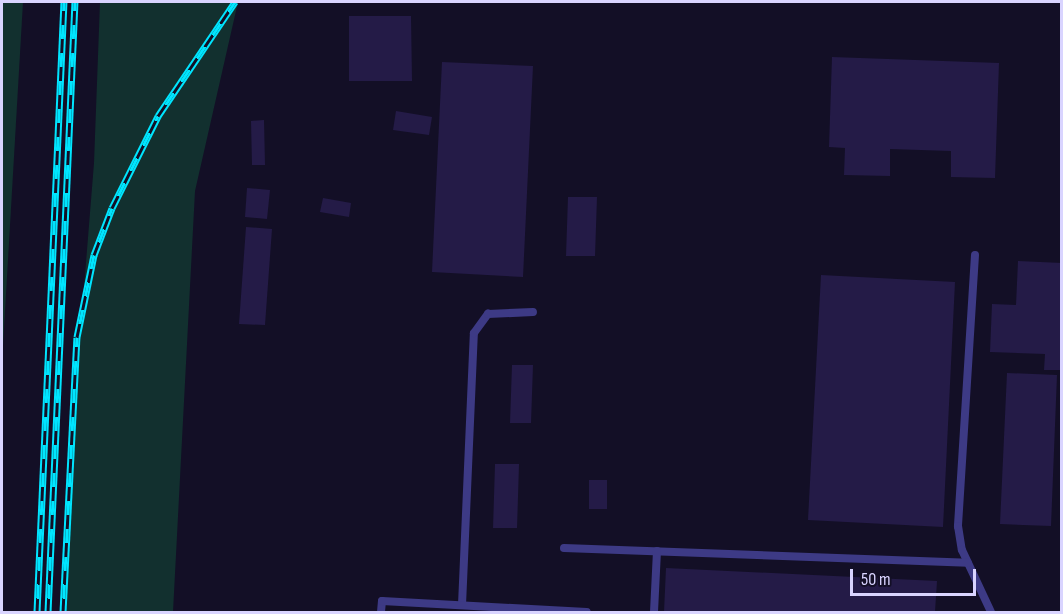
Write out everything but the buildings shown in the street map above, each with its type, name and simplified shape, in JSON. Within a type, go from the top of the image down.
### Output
[{"type":"lane","points":[[975,255],[958,526],[968,563],[992,612]]},
{"type":"lane","points":[[462,605],[474,333],[488,314],[533,312]]},
{"type":"lane","points":[[564,548],[968,563]]},
{"type":"lane","points":[[654,612],[657,551]]},
{"type":"lane","points":[[381,612],[382,601],[587,612]]},
{"type":"green space","points":[[2,2],[23,2],[2,363]]},
{"type":"green space","points":[[100,2],[238,2],[195,191],[173,612],[65,612],[70,462],[94,163]]},
{"type":"railway","points":[[37,612],[64,2]]},
{"type":"railway","points":[[48,612],[75,2]]},
{"type":"railway","points":[[63,612],[77,337],[94,255],[112,208],[158,116],[235,2]]}]
